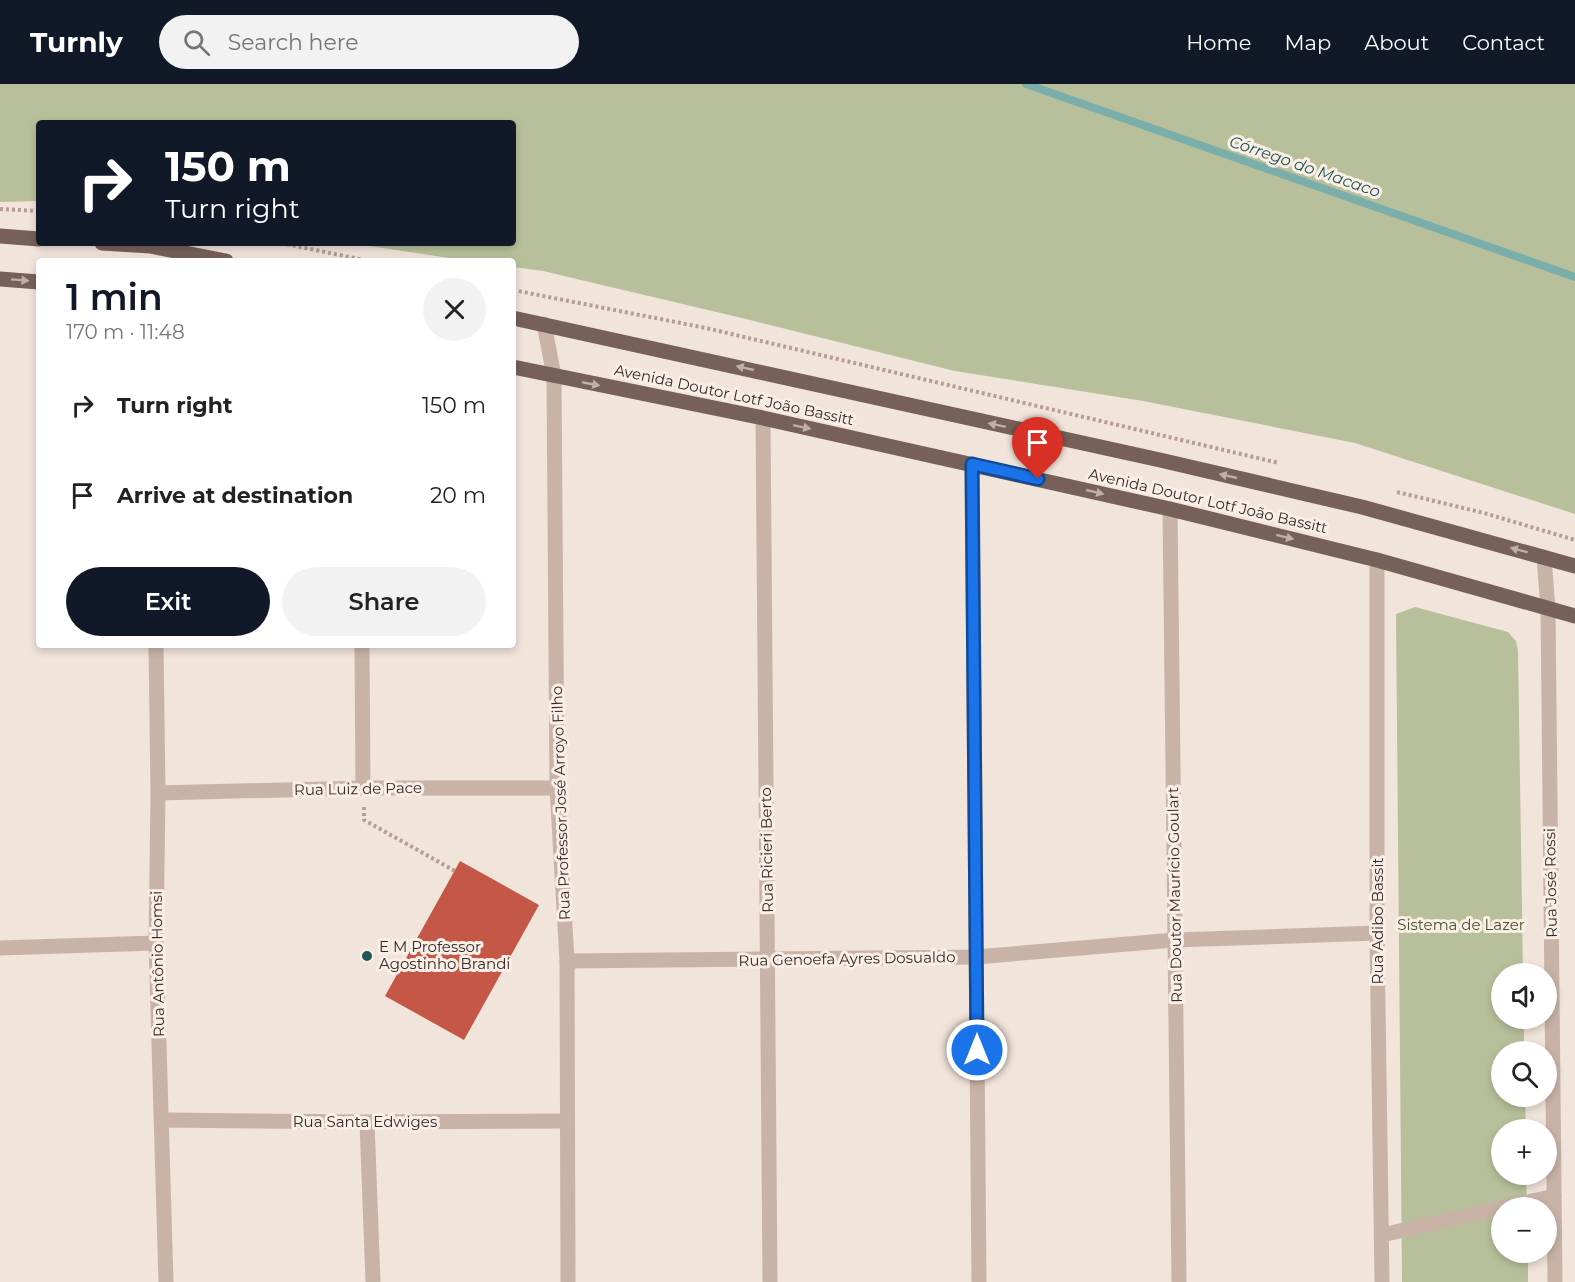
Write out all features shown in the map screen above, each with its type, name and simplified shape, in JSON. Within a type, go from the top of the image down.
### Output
[{"type":"main road","points":[[0,236],[36,239]]},
{"type":"main road","points":[[150,246],[211,258]]},
{"type":"main road","points":[[0,279],[36,282]]},
{"type":"main road","name":"Avenida Doutor Lotf João Bassitt","points":[[516,319],[1160,460],[1362,507],[1575,566]]},
{"type":"main road","name":"Avenida Doutor Lotf João Bassitt","points":[[516,368],[763,418],[1170,509],[1377,560],[1575,616]]},
{"type":"street","name":"Rua Professor José Arroyo Filho","points":[[544,324],[554,376],[557,788],[567,962],[568,1282]]},
{"type":"street","name":"Rua Ricieri Berto","points":[[763,418],[770,1282]]},
{"type":"street","points":[[972,464],[979,1282]]},
{"type":"street","name":"Rua Doutor Maurício Goulart","points":[[1170,509],[1179,1282]]},
{"type":"street","name":"Rua José Rossi","points":[[1544,557],[1548,609],[1555,1282]]},
{"type":"street","name":"Rua Adibo Bassit","points":[[1377,560],[1377,933],[1382,1282]]},
{"type":"street","name":"Rua Antônio Homsi","points":[[156,648],[158,793],[156,943],[166,1282]]},
{"type":"street","points":[[362,648],[363,789]]},
{"type":"street","name":"Rua Luiz de Pace","points":[[158,793],[557,788]]},
{"type":"street","name":"Rua Genoefa Ayres Dosualdo","points":[[567,962],[976,957],[1175,940],[1377,933]]},
{"type":"street","points":[[0,948],[156,943]]},
{"type":"street","name":"Rua Santa Edwiges","points":[[163,1120],[567,1121]]},
{"type":"street","points":[[367,1122],[373,1282]]},
{"type":"street","points":[[1550,1197],[1554,1196]]},
{"type":"street","points":[[1382,1235],[1491,1210]]},
{"type":"path","points":[[0,209],[36,211]]},
{"type":"path","points":[[296,246],[354,258]]},
{"type":"path","points":[[516,291],[706,328],[1288,466]]},
{"type":"path","points":[[1392,491],[1484,513],[1575,540]]},
{"type":"path","points":[[363,789],[364,820],[455,871]]},
{"type":"green space","points":[[0,84],[1575,84],[1575,514],[1355,443],[1143,401],[955,371],[543,271],[516,267],[516,258],[449,258],[370,246],[516,246],[516,120],[36,120],[36,201],[0,202]]},
{"type":"green space","name":"Sistema de Lazer","points":[[1415,607],[1508,632],[1516,641],[1518,651],[1523,963],[1491,963],[1491,1029],[1524,1029],[1524,1041],[1491,1041],[1491,1107],[1525,1107],[1526,1119],[1491,1119],[1491,1185],[1526,1185],[1527,1197],[1491,1197],[1491,1263],[1528,1263],[1528,1282],[1402,1282],[1396,614]]},
{"type":"building","points":[[460,861],[539,905],[464,1040],[385,996]]},
{"type":"waterway","name":"Córrego do Macaco","points":[[1026,84],[1575,277]]},
{"type":"place","name":"E M Professor Agostinho Brandi","points":[[367,956]]},
{"type":"route","points":[[977,1050],[972,464],[1038,479]]}]
